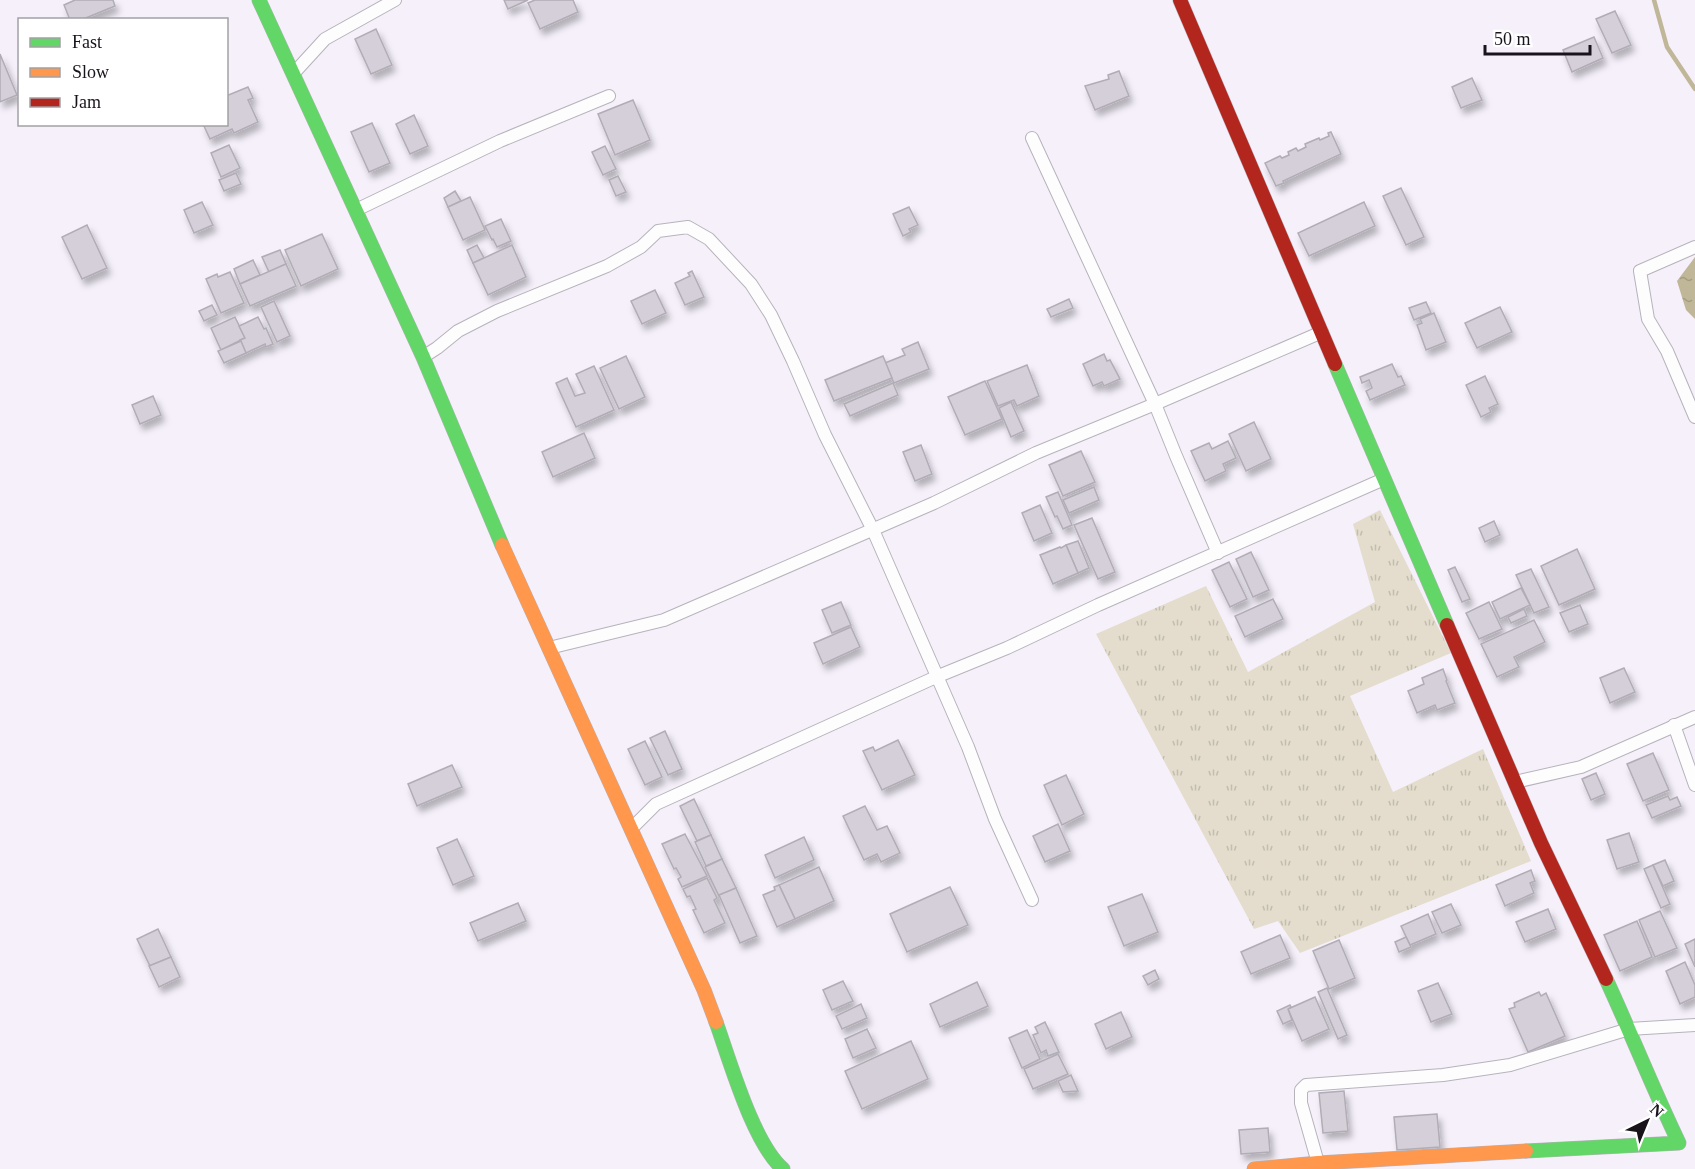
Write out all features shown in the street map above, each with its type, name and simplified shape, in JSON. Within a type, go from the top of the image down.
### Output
[{"type":"street","points":[[260,0],[423,357],[490,518],[704,990],[752,1121],[775,1162],[783,1169]]},
{"type":"street","points":[[293,74],[325,39],[394,0]]},
{"type":"street","points":[[1180,0],[1541,843],[1629,1029],[1658,1100],[1679,1143],[1318,1163],[1254,1169]]},
{"type":"street","points":[[356,210],[500,141],[609,96]]},
{"type":"street","points":[[1032,138],[1155,404],[1218,553]]},
{"type":"street","points":[[423,357],[458,331],[497,311],[597,270],[641,247],[658,231],[688,227],[709,239],[751,284],[771,315],[825,435],[873,530],[968,747],[995,819],[1032,900]]},
{"type":"street","points":[[1695,247],[1640,271],[1648,319],[1667,351],[1695,417]]},
{"type":"street","points":[[549,648],[664,620],[934,503],[1036,453],[1322,332]]},
{"type":"street","points":[[631,829],[656,804],[936,677],[1007,648],[1098,605],[1384,479]]},
{"type":"street","points":[[1515,782],[1581,767],[1695,717]]},
{"type":"street","points":[[1674,725],[1695,785]]},
{"type":"street","points":[[1318,1163],[1301,1103],[1301,1090],[1306,1085],[1443,1075],[1510,1065],[1629,1029],[1695,1024]]},
{"type":"green space","points":[[1380,510],[1451,653],[1350,696],[1393,792],[1483,749],[1531,861],[1300,953],[1278,921],[1254,929],[1096,634],[1206,586],[1248,672],[1375,602],[1353,524]]},
{"type":"water","points":[[1695,257],[1695,319],[1686,310],[1677,281]]},
{"type":"building","points":[[75,0],[113,0],[115,6],[86,18],[69,18],[64,5]]},
{"type":"building","points":[[504,0],[528,0],[508,9]]},
{"type":"building","points":[[535,0],[573,0],[578,12],[540,29],[528,3]]},
{"type":"building","points":[[1615,11],[1631,45],[1612,53],[1596,19]]},
{"type":"building","points":[[376,29],[392,65],[371,74],[355,39]]},
{"type":"building","points":[[1594,37],[1603,58],[1572,72],[1563,50]]},
{"type":"building","points":[[0,54],[17,95],[0,102]]},
{"type":"building","points":[[1119,71],[1129,96],[1095,110],[1085,86],[1109,79],[1108,75]]},
{"type":"building","points":[[1472,78],[1482,100],[1461,108],[1452,87]]},
{"type":"building","points":[[248,87],[253,98],[248,100],[258,122],[234,133],[232,129],[210,139],[204,126],[228,126],[228,95]]},
{"type":"building","points":[[633,100],[650,140],[615,155],[598,114]]},
{"type":"building","points":[[414,115],[428,146],[410,154],[396,124]]},
{"type":"building","points":[[372,123],[390,163],[369,172],[351,132]]},
{"type":"building","points":[[1331,132],[1341,154],[1276,186],[1265,163],[1280,156],[1282,158],[1289,155],[1288,152],[1296,148],[1298,151],[1306,147],[1305,144],[1329,136],[1328,133]]},
{"type":"building","points":[[229,145],[240,168],[221,177],[211,153]]},
{"type":"building","points":[[605,146],[616,169],[603,175],[592,152]]},
{"type":"building","points":[[236,173],[241,184],[224,191],[219,180]]},
{"type":"building","points":[[618,176],[626,192],[616,196],[609,180]]},
{"type":"building","points":[[1401,188],[1424,237],[1406,245],[1383,196]]},
{"type":"building","points":[[455,191],[461,201],[448,207],[444,198]]},
{"type":"building","points":[[470,197],[485,230],[463,240],[448,207]]},
{"type":"building","points":[[202,202],[213,225],[194,233],[184,210]]},
{"type":"building","points":[[1364,202],[1375,226],[1309,256],[1298,233]]},
{"type":"building","points":[[909,207],[918,225],[909,229],[911,232],[903,236],[893,214]]},
{"type":"building","points":[[501,219],[511,241],[497,247],[485,226]]},
{"type":"building","points":[[87,225],[107,268],[82,279],[62,237]]},
{"type":"building","points":[[322,234],[338,269],[301,286],[285,250]]},
{"type":"building","points":[[477,245],[484,258],[473,263],[467,250]]},
{"type":"building","points":[[512,245],[526,277],[488,295],[473,263]]},
{"type":"building","points":[[280,250],[286,264],[269,272],[262,257]]},
{"type":"building","points":[[253,260],[260,275],[240,284],[234,269]]},
{"type":"building","points":[[286,264],[296,286],[250,306],[240,284]]},
{"type":"building","points":[[692,271],[704,297],[685,305],[675,283],[690,276],[688,273]]},
{"type":"building","points":[[230,272],[244,303],[221,313],[206,279]]},
{"type":"building","points":[[655,290],[666,313],[642,324],[631,301]]},
{"type":"building","points":[[1069,299],[1073,308],[1051,317],[1047,309]]},
{"type":"building","points":[[274,301],[290,336],[277,342],[261,307]]},
{"type":"building","points":[[1426,302],[1431,313],[1414,320],[1409,308]]},
{"type":"building","points":[[212,305],[217,315],[204,321],[199,311]]},
{"type":"building","points":[[1500,307],[1512,332],[1477,348],[1465,323]]},
{"type":"building","points":[[1434,313],[1446,342],[1426,350],[1417,325],[1422,323],[1420,319]]},
{"type":"building","points":[[235,317],[245,338],[221,350],[211,328]]},
{"type":"building","points":[[258,317],[273,344],[266,347],[265,344],[246,353],[240,340],[245,338],[239,326]]},
{"type":"building","points":[[241,341],[246,353],[224,363],[218,351]]},
{"type":"building","points":[[918,342],[929,369],[894,383],[885,363],[905,355],[902,349]]},
{"type":"building","points":[[1104,354],[1107,361],[1110,360],[1120,379],[1104,386],[1102,382],[1093,386],[1083,364]]},
{"type":"building","points":[[626,356],[645,397],[619,409],[600,368]]},
{"type":"building","points":[[883,356],[892,378],[834,401],[825,380]]},
{"type":"building","points":[[1392,364],[1405,385],[1370,400],[1366,391],[1372,388],[1369,380],[1362,383],[1360,377]]},
{"type":"building","points":[[1027,365],[1039,396],[1017,406],[1014,400],[998,406],[987,381]]},
{"type":"building","points":[[594,366],[614,410],[576,427],[556,383],[567,378],[575,396],[585,393],[576,374]]},
{"type":"building","points":[[1485,376],[1498,404],[1489,408],[1491,412],[1481,417],[1466,385]]},
{"type":"building","points":[[985,381],[1002,419],[965,435],[948,397]]},
{"type":"building","points":[[893,383],[898,395],[850,416],[844,404]]},
{"type":"building","points":[[153,396],[161,415],[140,424],[132,405]]},
{"type":"building","points":[[1011,402],[1024,431],[1011,437],[999,408]]},
{"type":"building","points":[[1254,422],[1271,459],[1246,471],[1229,434]]},
{"type":"building","points":[[584,433],[595,458],[553,477],[542,452]]},
{"type":"building","points":[[1228,441],[1236,458],[1223,464],[1226,471],[1205,481],[1191,451],[1209,443],[1212,449]]},
{"type":"building","points":[[921,445],[932,474],[915,481],[903,452]]},
{"type":"building","points":[[1081,451],[1095,482],[1063,496],[1049,465]]},
{"type":"building","points":[[1094,487],[1099,500],[1069,513],[1063,500]]},
{"type":"building","points":[[1058,492],[1072,525],[1063,529],[1046,497]]},
{"type":"building","points":[[1040,505],[1052,533],[1034,541],[1022,513]]},
{"type":"building","points":[[1092,518],[1115,572],[1098,579],[1074,525]]},
{"type":"building","points":[[1494,521],[1500,535],[1485,542],[1479,528]]},
{"type":"building","points":[[1078,541],[1089,568],[1078,573],[1066,545]]},
{"type":"building","points":[[1066,545],[1078,573],[1053,584],[1040,555]]},
{"type":"building","points":[[1577,549],[1595,589],[1559,605],[1541,566]]},
{"type":"building","points":[[1251,552],[1269,590],[1253,597],[1236,559]]},
{"type":"building","points":[[1229,562],[1247,599],[1230,607],[1212,570]]},
{"type":"building","points":[[1455,567],[1470,599],[1462,602],[1448,570]]},
{"type":"building","points":[[1531,569],[1549,607],[1534,613],[1516,575]]},
{"type":"building","points":[[1521,588],[1530,605],[1500,619],[1492,602]]},
{"type":"building","points":[[1273,599],[1283,619],[1245,637],[1235,616]]},
{"type":"building","points":[[841,602],[851,625],[832,633],[822,610]]},
{"type":"building","points":[[1489,602],[1502,629],[1479,639],[1466,613]]},
{"type":"building","points":[[1580,605],[1588,624],[1569,632],[1560,613]]},
{"type":"building","points":[[1524,609],[1527,616],[1511,623],[1508,617]]},
{"type":"building","points":[[1534,620],[1545,642],[1514,657],[1519,667],[1497,677],[1481,644]]},
{"type":"building","points":[[851,627],[860,647],[823,664],[814,643]]},
{"type":"building","points":[[1624,668],[1635,692],[1610,703],[1600,678]]},
{"type":"building","points":[[1443,669],[1455,703],[1437,710],[1435,705],[1417,713],[1408,691],[1424,684],[1422,678]]},
{"type":"building","points":[[665,731],[682,769],[668,775],[650,738]]},
{"type":"building","points":[[898,740],[915,775],[882,790],[863,751],[873,747],[875,751]]},
{"type":"building","points":[[645,741],[662,777],[645,785],[628,749]]},
{"type":"building","points":[[1653,753],[1669,790],[1643,801],[1627,764]]},
{"type":"building","points":[[452,765],[462,787],[417,806],[408,784]]},
{"type":"building","points":[[1596,773],[1605,794],[1591,800],[1582,779]]},
{"type":"building","points":[[1066,775],[1084,814],[1062,825],[1044,785]]},
{"type":"building","points":[[1668,796],[1670,800],[1677,797],[1681,806],[1652,818],[1646,805]]},
{"type":"building","points":[[694,799],[711,835],[697,841],[680,806]]},
{"type":"building","points":[[865,806],[877,830],[887,826],[900,853],[881,862],[877,854],[864,860],[843,816]]},
{"type":"building","points":[[1058,824],[1070,851],[1045,862],[1033,836]]},
{"type":"building","points":[[1629,833],[1639,862],[1617,869],[1607,840]]},
{"type":"building","points":[[685,834],[707,876],[682,887],[678,879],[681,877],[676,868],[674,869],[662,844]]},
{"type":"building","points":[[711,835],[722,859],[706,866],[695,842]]},
{"type":"building","points":[[804,837],[814,860],[775,878],[765,855]]},
{"type":"building","points":[[457,839],[474,876],[453,885],[437,848]]},
{"type":"building","points":[[722,859],[736,888],[719,896],[705,867]]},
{"type":"building","points":[[1665,860],[1674,881],[1663,886],[1653,865]]},
{"type":"building","points":[[1653,865],[1670,904],[1661,908],[1644,869]]},
{"type":"building","points":[[819,867],[834,901],[795,919],[779,885]]},
{"type":"building","points":[[1531,870],[1535,881],[1530,883],[1534,893],[1505,906],[1496,885]]},
{"type":"building","points":[[707,878],[717,898],[714,900],[725,923],[704,933],[693,910],[696,909],[690,896],[687,897],[683,889]]},
{"type":"building","points":[[779,885],[795,919],[777,927],[763,895],[775,890],[774,887]]},
{"type":"building","points":[[950,887],[968,925],[907,952],[890,914]]},
{"type":"building","points":[[736,888],[757,936],[740,943],[719,895]]},
{"type":"building","points":[[1142,894],[1158,932],[1124,946],[1108,907]]},
{"type":"building","points":[[518,903],[526,921],[478,941],[470,923]]},
{"type":"building","points":[[1451,904],[1461,925],[1442,933],[1432,912]]},
{"type":"building","points":[[1548,909],[1556,929],[1525,942],[1516,922]]},
{"type":"building","points":[[1660,911],[1677,948],[1655,957],[1639,920]]},
{"type":"building","points":[[1428,914],[1436,934],[1410,945],[1401,926]]},
{"type":"building","points":[[1637,921],[1652,957],[1620,971],[1604,935]]},
{"type":"building","points":[[158,929],[171,957],[150,966],[137,939]]},
{"type":"building","points":[[1280,935],[1290,958],[1251,974],[1241,952]]},
{"type":"building","points":[[1406,937],[1411,947],[1399,952],[1395,942]]},
{"type":"building","points":[[1695,939],[1695,967],[1685,944]]},
{"type":"building","points":[[1339,940],[1355,978],[1329,989],[1313,951]]},
{"type":"building","points":[[171,957],[180,977],[159,987],[149,966]]},
{"type":"building","points":[[1685,962],[1695,985],[1695,997],[1680,1004],[1666,971]]},
{"type":"building","points":[[1155,970],[1159,979],[1148,985],[1143,976]]},
{"type":"building","points":[[843,981],[853,1001],[832,1010],[823,990]]},
{"type":"building","points":[[977,982],[988,1006],[940,1027],[930,1004]]},
{"type":"building","points":[[1438,983],[1452,1014],[1431,1022],[1418,991]]},
{"type":"building","points":[[1327,988],[1347,1035],[1338,1039],[1318,992]]},
{"type":"building","points":[[1539,992],[1541,996],[1546,993],[1565,1036],[1528,1052],[1509,1009],[1515,1007],[1514,1003]]},
{"type":"building","points":[[1315,997],[1329,1029],[1302,1041],[1288,1009]]},
{"type":"building","points":[[861,1004],[867,1018],[842,1029],[836,1016]]},
{"type":"building","points":[[1290,1005],[1288,1009],[1292,1020],[1283,1024],[1277,1011]]},
{"type":"building","points":[[1121,1012],[1132,1037],[1106,1049],[1095,1024]]},
{"type":"building","points":[[1045,1022],[1059,1052],[1048,1056],[1046,1050],[1041,1053],[1033,1035],[1038,1033],[1035,1027]]},
{"type":"building","points":[[867,1029],[876,1048],[853,1058],[845,1039]]},
{"type":"building","points":[[1027,1030],[1040,1059],[1022,1068],[1009,1038]]},
{"type":"building","points":[[911,1041],[928,1079],[862,1109],[845,1071]]},
{"type":"building","points":[[1058,1054],[1068,1074],[1033,1089],[1024,1069]]},
{"type":"building","points":[[1071,1075],[1078,1091],[1063,1092],[1058,1081]]},
{"type":"building","points":[[1344,1091],[1348,1131],[1323,1133],[1319,1093]]},
{"type":"building","points":[[1437,1114],[1440,1147],[1397,1150],[1394,1117]]},
{"type":"building","points":[[1268,1128],[1270,1152],[1241,1154],[1239,1130]]},
{"type":"waterway","points":[[1654,0],[1667,47],[1695,89]]},
{"type":"traffic: fast","points":[[259,0],[423,357],[502,545]]},
{"type":"traffic: fast","points":[[1335,364],[1447,625]]},
{"type":"traffic: fast","points":[[1526,1151],[1679,1143],[1606,979]]},
{"type":"traffic: fast","points":[[716,1022],[752,1121],[772,1157],[783,1169]]},
{"type":"traffic: slow","points":[[502,545],[704,990],[716,1022]]},
{"type":"traffic: slow","points":[[1254,1169],[1526,1151]]},
{"type":"traffic: jam","points":[[1180,0],[1335,364]]},
{"type":"traffic: jam","points":[[1447,625],[1541,843],[1606,979]]}]
